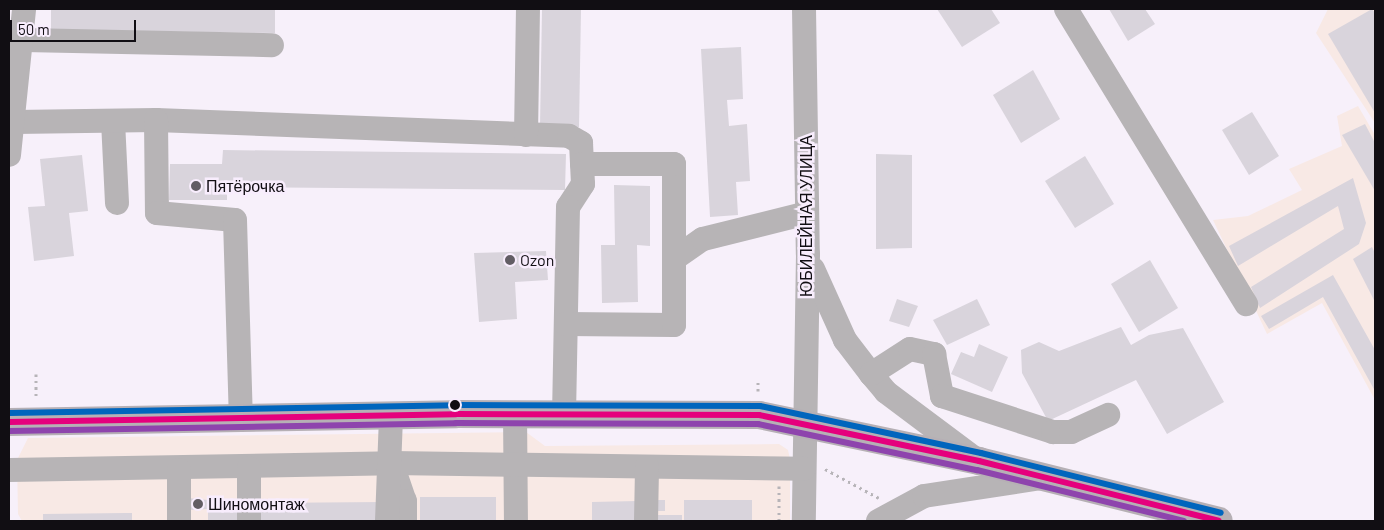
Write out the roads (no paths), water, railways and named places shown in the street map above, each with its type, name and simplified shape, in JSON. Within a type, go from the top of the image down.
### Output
[{"type":"highway","points":[[9,422],[515,413],[759,415],[979,461],[1219,521]]},
{"type":"street","points":[[9,155],[15,122],[24,40],[24,9]]},
{"type":"street","points":[[526,134],[528,9]]},
{"type":"street","name":"ЮБИЛЕЙНАЯ УЛИЦА","points":[[804,9],[808,254],[803,424],[812,468],[804,521]]},
{"type":"street","points":[[1066,9],[1246,304]]},
{"type":"street","points":[[24,40],[272,44]]},
{"type":"street","points":[[113,120],[117,204]]},
{"type":"street","points":[[15,122],[156,120],[569,136],[582,143],[583,184],[568,207],[564,413]]},
{"type":"street","points":[[156,120],[157,213],[235,220],[242,417]]},
{"type":"street","points":[[566,324],[674,325],[674,164],[582,164]]},
{"type":"street","points":[[674,259],[703,239],[807,213]]},
{"type":"street","points":[[808,254],[824,302],[845,340],[871,374],[886,392],[979,461]]},
{"type":"street","points":[[871,374],[910,349],[934,354],[942,396],[1053,432],[1071,432],[1108,415]]},
{"type":"street","points":[[515,413],[516,521]]},
{"type":"street","points":[[387,521],[392,463],[391,416]]},
{"type":"street","points":[[392,463],[405,501],[405,521]]},
{"type":"street","points":[[9,470],[179,470],[392,463],[812,468]]},
{"type":"street","points":[[646,521],[647,467]]},
{"type":"street","points":[[249,468],[249,521]]},
{"type":"street","points":[[179,470],[179,521]]},
{"type":"street","points":[[881,511],[924,496],[1042,478]]},
{"type":"place","name":"Пятёрочка","points":[[196,186]]},
{"type":"place","name":"Ozon","points":[[510,260]]},
{"type":"place","name":"Шиномонтаж","points":[[198,504]]}]
